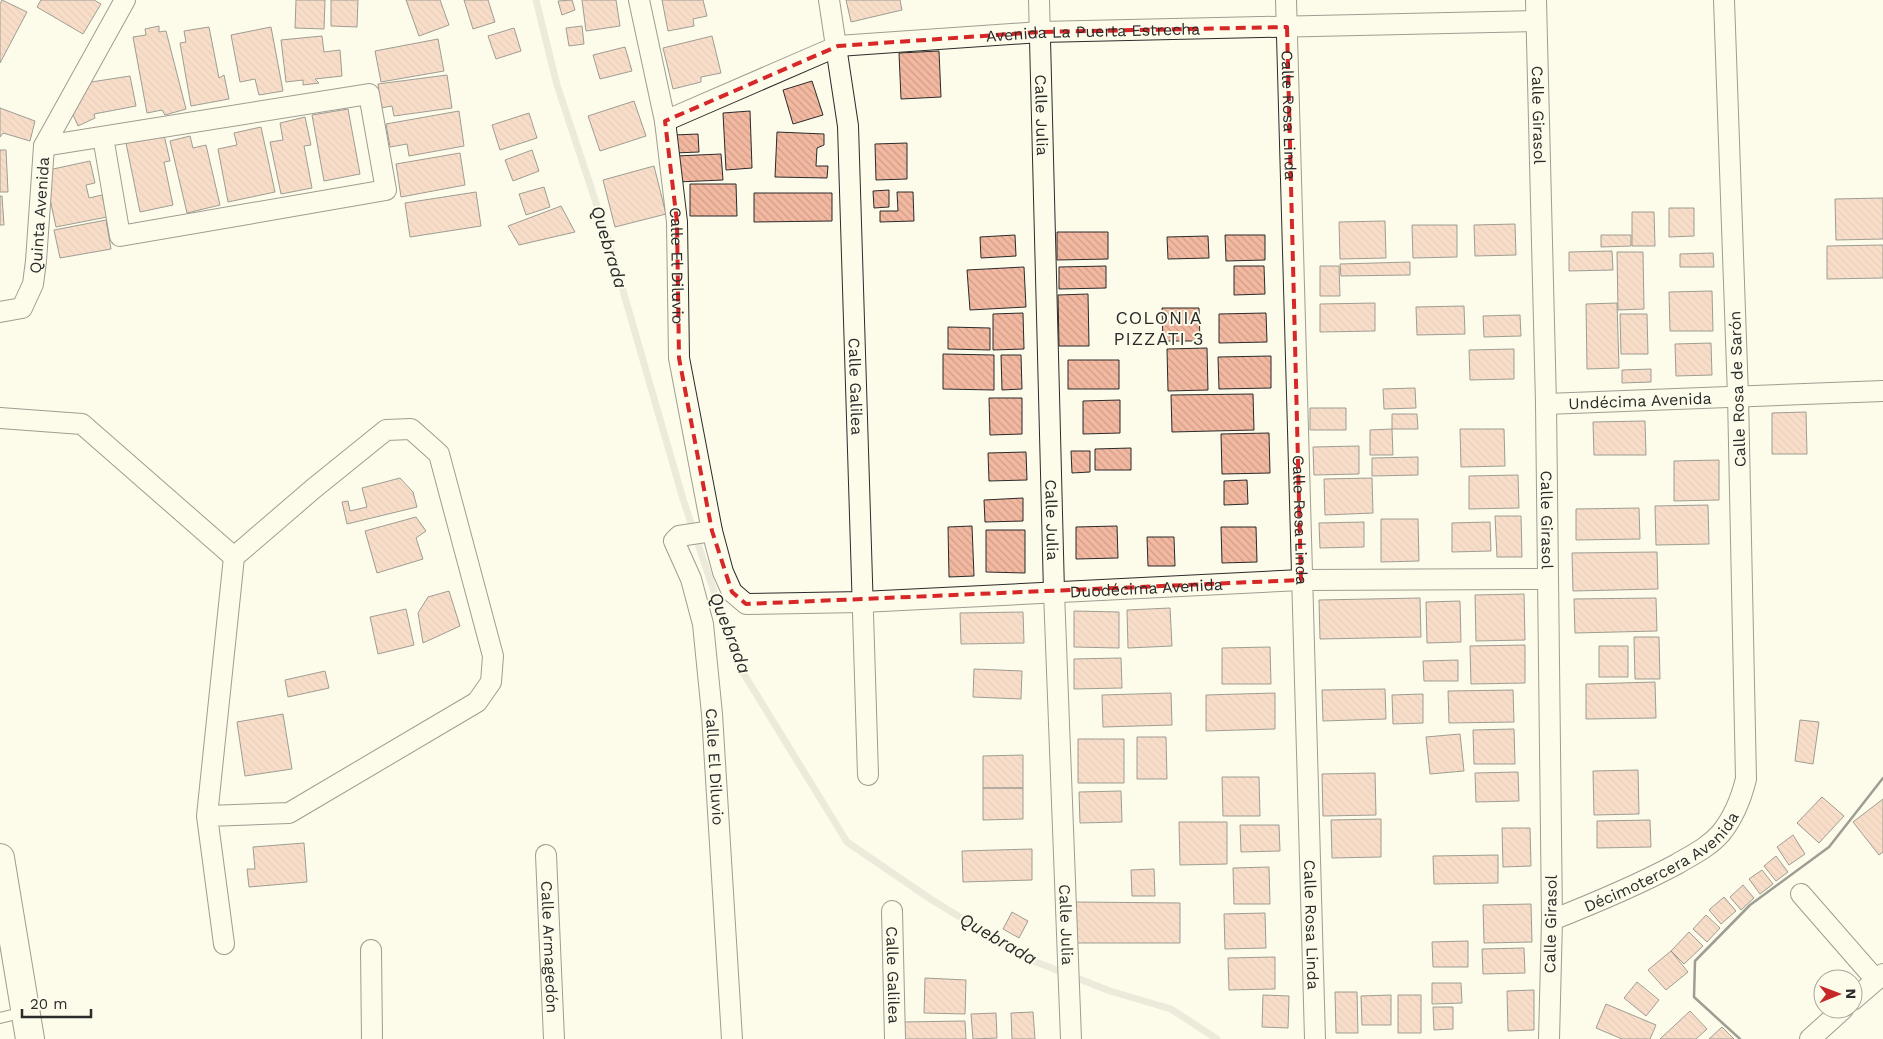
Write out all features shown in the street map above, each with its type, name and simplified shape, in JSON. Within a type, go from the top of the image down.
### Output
[{"type":"main road","points":[[0,858],[30,1039]]},
{"type":"street","name":"Quinta Avenida","points":[[0,312],[22,308],[32,284],[44,146],[125,0]]},
{"type":"street","name":"Calle El Diluvio","points":[[639,0],[665,121],[677,222],[679,358],[707,532],[732,592],[746,604]]},
{"type":"street","name":"Calle Galilea","points":[[829,0],[838,46],[848,126],[868,774]]},
{"type":"street","name":"Calle Julia","points":[[1039,0],[1054,592],[1072,1039]]},
{"type":"street","name":"Calle Rosa Linda","points":[[1286,0],[1314,1039]]},
{"type":"street","name":"Calle Girasol","points":[[1536,0],[1546,404],[1552,920],[1549,1039]]},
{"type":"street","name":"Calle Rosa de Sarón","points":[[1724,0],[1738,396],[1746,779]]},
{"type":"street","name":"Avenida La Puerta Estrecha","points":[[665,121],[838,46],[1040,32],[1536,21]]},
{"type":"street","points":[[44,146],[369,94],[386,190],[120,236],[103,137]]},
{"type":"street","name":"Undécima Avenida","points":[[1546,404],[1883,391]]},
{"type":"street","points":[[0,418],[82,424],[234,557]]},
{"type":"street","points":[[207,816],[289,813],[477,702],[491,682],[493,656],[439,454],[411,429],[386,430],[313,489],[234,557],[207,816],[224,944]]},
{"type":"street","name":"Calle El Diluvio","points":[[707,532],[678,536],[674,541],[691,580],[704,633],[712,714],[732,1039]]},
{"type":"street","name":"Duodécima Avenida","points":[[746,604],[862,602],[1302,580],[1548,578]]},
{"type":"street","name":"Décimotercera Avenida","points":[[1552,920],[1604,900],[1651,878],[1699,852],[1720,834],[1739,805],[1746,779]]},
{"type":"street","name":"Calle Armagedón","points":[[546,855],[554,1039]]},
{"type":"street","points":[[1801,894],[1879,977],[1863,991]]},
{"type":"street","name":"Calle Galilea","points":[[892,912],[895,1039]]},
{"type":"street","points":[[371,950],[372,1039]]},
{"type":"street","points":[[1810,1039],[1832,1019]]},
{"type":"lane","points":[[0,1018],[26,1011]]},
{"type":"highlighted area","points":[[1287,27],[1301,580],[746,604],[732,592],[712,531],[679,358],[677,222],[665,121],[838,46],[1040,32]]},
{"type":"building","points":[[2,0],[27,12],[0,63],[0,4]]},
{"type":"building","points":[[41,0],[94,0],[101,4],[83,34],[37,7]]},
{"type":"building","points":[[296,0],[325,0],[324,29],[295,28]]},
{"type":"building","points":[[331,0],[358,0],[357,27],[331,26]]},
{"type":"building","points":[[406,0],[440,0],[449,25],[419,36]]},
{"type":"building","points":[[464,0],[488,0],[495,22],[473,29]]},
{"type":"building","points":[[572,0],[575,10],[562,15],[558,1]]},
{"type":"building","points":[[582,0],[616,0],[620,26],[586,31]]},
{"type":"building","points":[[662,0],[703,0],[707,16],[693,19],[694,26],[668,31]]},
{"type":"building","points":[[846,0],[900,0],[902,10],[851,22]]},
{"type":"building","points":[[159,26],[159,32],[166,31],[186,109],[165,115],[162,110],[147,113],[133,37],[146,35],[145,29]]},
{"type":"building","points":[[582,26],[584,44],[569,46],[566,28]]},
{"type":"building","points":[[209,27],[219,78],[224,75],[229,99],[191,106],[180,43],[186,42],[184,31]]},
{"type":"building","points":[[271,27],[283,91],[259,95],[255,79],[240,82],[231,35]]},
{"type":"building","points":[[514,28],[521,51],[496,59],[488,36]]},
{"type":"building","points":[[322,36],[324,52],[340,50],[342,76],[315,79],[319,83],[303,85],[303,80],[286,82],[281,40]]},
{"type":"building","points":[[712,36],[721,73],[701,77],[701,82],[673,89],[663,48]]},
{"type":"building","points":[[438,39],[444,71],[381,82],[375,51]]},
{"type":"building","points":[[625,47],[632,71],[600,79],[593,55]]},
{"type":"building","points":[[939,51],[941,97],[901,99],[899,53]]},
{"type":"building","points":[[447,75],[452,108],[394,116],[392,106],[381,108],[378,84]]},
{"type":"building","points":[[130,76],[136,106],[94,114],[95,118],[78,126],[71,110],[91,82]]},
{"type":"building","points":[[812,81],[823,115],[793,124],[783,90]]},
{"type":"building","points":[[634,101],[646,136],[600,151],[588,116]]},
{"type":"building","points":[[0,108],[35,121],[30,141],[3,133],[0,137]]},
{"type":"building","points":[[348,109],[360,174],[324,181],[312,115]]},
{"type":"building","points":[[459,111],[464,146],[409,156],[407,144],[390,147],[386,124]]},
{"type":"building","points":[[750,111],[752,168],[726,170],[723,113]]},
{"type":"building","points":[[529,113],[537,138],[500,150],[492,125]]},
{"type":"building","points":[[305,117],[311,145],[304,146],[312,188],[281,194],[270,142],[283,140],[280,123]]},
{"type":"building","points":[[261,127],[275,192],[228,202],[218,149],[237,145],[234,133]]},
{"type":"building","points":[[777,132],[824,134],[824,145],[817,148],[816,166],[828,166],[827,178],[775,177]]},
{"type":"building","points":[[698,134],[699,152],[674,153],[674,135]]},
{"type":"building","points":[[164,135],[170,161],[164,162],[173,205],[140,212],[126,143]]},
{"type":"building","points":[[190,136],[193,148],[206,145],[220,205],[187,213],[170,141]]},
{"type":"building","points":[[907,143],[907,179],[876,180],[875,144]]},
{"type":"building","points":[[0,150],[6,150],[8,192],[0,192]]},
{"type":"building","points":[[532,150],[539,171],[513,181],[505,160]]},
{"type":"building","points":[[460,153],[465,185],[401,197],[396,164]]},
{"type":"building","points":[[721,154],[723,180],[677,182],[676,156]]},
{"type":"building","points":[[90,161],[95,183],[86,185],[89,198],[102,195],[107,217],[56,227],[44,171]]},
{"type":"building","points":[[654,166],[666,214],[615,227],[603,180]]},
{"type":"building","points":[[690,184],[736,184],[737,216],[690,216]]},
{"type":"building","points":[[544,187],[550,207],[526,215],[519,194]]},
{"type":"building","points":[[889,190],[889,207],[874,208],[873,191]]},
{"type":"building","points":[[476,192],[481,226],[410,237],[405,203]]},
{"type":"building","points":[[897,192],[913,192],[914,221],[880,222],[880,211],[898,211]]},
{"type":"building","points":[[754,193],[832,193],[832,221],[754,222]]},
{"type":"building","points":[[0,196],[2,196],[4,225],[0,225]]},
{"type":"building","points":[[1883,198],[1883,239],[1836,240],[1835,199]]},
{"type":"building","points":[[561,206],[575,232],[519,245],[508,226]]},
{"type":"building","points":[[1669,208],[1694,208],[1694,236],[1669,237]]},
{"type":"building","points":[[1632,212],[1654,212],[1655,246],[1632,246]]},
{"type":"building","points":[[106,220],[111,249],[60,258],[54,230]]},
{"type":"building","points":[[1385,221],[1386,258],[1340,259],[1339,222]]},
{"type":"building","points":[[1515,224],[1516,255],[1475,256],[1474,225]]},
{"type":"building","points":[[1412,225],[1457,225],[1457,257],[1413,258]]},
{"type":"building","points":[[1057,232],[1108,232],[1108,259],[1057,260]]},
{"type":"building","points":[[1015,235],[1016,256],[981,258],[980,237]]},
{"type":"building","points":[[1225,235],[1265,235],[1265,260],[1226,261]]},
{"type":"building","points":[[1601,235],[1631,235],[1631,246],[1601,247]]},
{"type":"building","points":[[1208,236],[1209,258],[1168,259],[1167,237]]},
{"type":"building","points":[[1883,245],[1883,278],[1827,279],[1827,246]]},
{"type":"building","points":[[1612,251],[1613,270],[1569,271],[1569,252]]},
{"type":"building","points":[[1617,252],[1643,252],[1644,309],[1618,310]]},
{"type":"building","points":[[1713,253],[1714,267],[1680,267],[1680,254]]},
{"type":"building","points":[[1410,262],[1410,275],[1341,276],[1340,264]]},
{"type":"building","points":[[1106,266],[1106,288],[1059,289],[1059,267]]},
{"type":"building","points":[[1234,266],[1264,266],[1265,294],[1234,295]]},
{"type":"building","points":[[1320,266],[1339,266],[1340,296],[1320,296]]},
{"type":"building","points":[[1024,267],[1026,307],[970,310],[967,270]]},
{"type":"building","points":[[1712,291],[1713,331],[1670,331],[1669,292]]},
{"type":"building","points":[[1088,294],[1089,346],[1059,346],[1058,295]]},
{"type":"building","points":[[1375,303],[1375,331],[1320,332],[1320,304]]},
{"type":"building","points":[[1617,303],[1619,368],[1587,369],[1586,304]]},
{"type":"building","points":[[1464,306],[1465,334],[1417,335],[1416,307]]},
{"type":"building","points":[[1162,308],[1199,308],[1200,341],[1163,341]]},
{"type":"building","points":[[1023,313],[1024,349],[993,350],[993,314]]},
{"type":"building","points":[[1266,313],[1267,342],[1219,343],[1219,314]]},
{"type":"building","points":[[1620,314],[1647,314],[1648,354],[1621,354]]},
{"type":"building","points":[[1520,315],[1521,336],[1484,337],[1483,316]]},
{"type":"building","points":[[948,327],[990,328],[990,350],[948,349]]},
{"type":"building","points":[[1711,343],[1712,375],[1676,376],[1675,344]]},
{"type":"building","points":[[1207,348],[1208,390],[1168,391],[1167,349]]},
{"type":"building","points":[[1514,349],[1514,379],[1470,380],[1469,350]]},
{"type":"building","points":[[943,354],[994,355],[994,390],[943,389]]},
{"type":"building","points":[[1001,355],[1021,355],[1022,389],[1002,390]]},
{"type":"building","points":[[1271,356],[1271,388],[1219,389],[1218,357]]},
{"type":"building","points":[[1068,360],[1119,360],[1119,389],[1068,389]]},
{"type":"building","points":[[1651,369],[1651,382],[1622,383],[1622,370]]},
{"type":"building","points":[[1415,388],[1416,408],[1384,409],[1383,389]]},
{"type":"building","points":[[1253,394],[1254,430],[1172,432],[1171,395]]},
{"type":"building","points":[[989,398],[1022,398],[1022,434],[990,435]]},
{"type":"building","points":[[1120,400],[1120,433],[1083,434],[1083,401]]},
{"type":"building","points":[[1310,408],[1346,408],[1346,430],[1310,430]]},
{"type":"building","points":[[1806,412],[1807,454],[1772,454],[1772,413]]},
{"type":"building","points":[[1392,414],[1417,414],[1418,429],[1392,429]]},
{"type":"building","points":[[1645,421],[1646,455],[1594,455],[1593,422]]},
{"type":"building","points":[[1392,429],[1393,455],[1370,455],[1370,430]]},
{"type":"building","points":[[1460,429],[1504,429],[1505,466],[1461,467]]},
{"type":"building","points":[[1269,433],[1270,473],[1222,474],[1221,434]]},
{"type":"building","points":[[1359,446],[1359,474],[1314,475],[1313,447]]},
{"type":"building","points":[[1131,448],[1131,470],[1095,470],[1095,449]]},
{"type":"building","points":[[1071,451],[1090,451],[1090,472],[1072,473]]},
{"type":"building","points":[[1026,452],[1027,480],[989,481],[988,453]]},
{"type":"building","points":[[1418,457],[1418,475],[1372,476],[1372,458]]},
{"type":"building","points":[[1719,460],[1719,500],[1674,501],[1674,461]]},
{"type":"building","points":[[1518,475],[1519,508],[1469,509],[1469,476]]},
{"type":"building","points":[[400,478],[413,492],[417,507],[347,524],[342,502],[348,501],[350,511],[367,507],[362,488]]},
{"type":"building","points":[[1372,478],[1373,513],[1325,515],[1324,479]]},
{"type":"building","points":[[1247,480],[1248,504],[1224,505],[1224,481]]},
{"type":"building","points":[[1023,498],[1023,521],[985,522],[984,500]]},
{"type":"building","points":[[1708,505],[1709,544],[1656,545],[1655,506]]},
{"type":"building","points":[[1639,508],[1640,539],[1576,540],[1576,509]]},
{"type":"building","points":[[1495,516],[1521,516],[1522,557],[1497,557]]},
{"type":"building","points":[[416,517],[426,531],[416,538],[423,559],[377,573],[365,531]]},
{"type":"building","points":[[1381,519],[1418,519],[1419,561],[1381,562]]},
{"type":"building","points":[[1364,522],[1364,547],[1320,548],[1319,523]]},
{"type":"building","points":[[1490,522],[1491,551],[1452,552],[1452,523]]},
{"type":"building","points":[[972,526],[974,576],[949,577],[948,527]]},
{"type":"building","points":[[1117,526],[1118,558],[1076,559],[1076,527]]},
{"type":"building","points":[[1221,527],[1256,527],[1257,562],[1222,563]]},
{"type":"building","points":[[986,530],[1025,530],[1025,573],[986,572]]},
{"type":"building","points":[[1147,537],[1174,537],[1175,566],[1148,566]]},
{"type":"building","points":[[1657,552],[1658,589],[1573,591],[1572,553]]},
{"type":"building","points":[[449,591],[460,626],[423,643],[418,613],[428,597]]},
{"type":"building","points":[[1524,594],[1525,640],[1476,641],[1475,595]]},
{"type":"building","points":[[1420,598],[1421,637],[1320,639],[1319,600]]},
{"type":"building","points":[[1656,598],[1657,631],[1575,633],[1574,599]]},
{"type":"building","points":[[1460,601],[1461,642],[1427,643],[1426,602]]},
{"type":"building","points":[[1170,608],[1172,646],[1128,648],[1127,610]]},
{"type":"building","points":[[406,609],[414,645],[378,654],[370,617]]},
{"type":"building","points":[[1074,611],[1119,612],[1119,648],[1074,647]]},
{"type":"building","points":[[1023,612],[1024,643],[961,644],[960,613]]},
{"type":"building","points":[[1634,637],[1659,637],[1660,679],[1635,679]]},
{"type":"building","points":[[1525,645],[1525,683],[1471,684],[1470,646]]},
{"type":"building","points":[[1599,646],[1628,646],[1628,677],[1599,677]]},
{"type":"building","points":[[1270,647],[1271,684],[1222,684],[1222,648]]},
{"type":"building","points":[[1121,658],[1122,688],[1074,689],[1074,659]]},
{"type":"building","points":[[1458,660],[1458,681],[1424,681],[1423,661]]},
{"type":"building","points":[[974,669],[1022,671],[1021,699],[973,697]]},
{"type":"building","points":[[325,671],[329,688],[288,697],[285,680]]},
{"type":"building","points":[[1655,682],[1656,718],[1586,719],[1586,684]]},
{"type":"building","points":[[1385,689],[1386,719],[1323,721],[1322,690]]},
{"type":"building","points":[[1513,690],[1514,722],[1449,723],[1448,691]]},
{"type":"building","points":[[1171,693],[1172,725],[1103,727],[1102,695]]},
{"type":"building","points":[[1275,693],[1275,729],[1206,731],[1206,695]]},
{"type":"building","points":[[1423,694],[1423,723],[1393,724],[1392,695]]},
{"type":"building","points":[[283,714],[292,769],[245,776],[237,722]]},
{"type":"building","points":[[1800,720],[1819,722],[1813,764],[1795,761]]},
{"type":"building","points":[[1514,729],[1515,764],[1474,764],[1473,730]]},
{"type":"building","points":[[1460,734],[1464,771],[1430,774],[1426,737]]},
{"type":"building","points":[[1137,737],[1166,737],[1167,779],[1137,779]]},
{"type":"building","points":[[1078,739],[1124,739],[1124,783],[1078,783]]},
{"type":"building","points":[[1023,755],[1023,788],[983,788],[983,756]]},
{"type":"building","points":[[1638,770],[1639,814],[1594,815],[1593,771]]},
{"type":"building","points":[[1518,772],[1519,801],[1476,802],[1475,773]]},
{"type":"building","points":[[1375,773],[1376,815],[1323,816],[1322,774]]},
{"type":"building","points":[[1222,777],[1259,777],[1260,816],[1223,816]]},
{"type":"building","points":[[983,788],[1023,788],[1023,819],[983,820]]},
{"type":"building","points":[[1121,791],[1122,822],[1080,823],[1079,792]]},
{"type":"building","points":[[1822,797],[1844,816],[1819,843],[1797,823]]},
{"type":"building","points":[[1883,799],[1883,852],[1879,855],[1853,822]]},
{"type":"building","points":[[1381,819],[1381,857],[1332,858],[1331,820]]},
{"type":"building","points":[[1650,820],[1651,847],[1597,848],[1597,821]]},
{"type":"building","points":[[1179,822],[1227,822],[1227,864],[1180,865]]},
{"type":"building","points":[[1240,825],[1279,825],[1280,851],[1241,852]]},
{"type":"building","points":[[1502,828],[1530,828],[1531,866],[1503,867]]},
{"type":"building","points":[[1793,835],[1805,854],[1789,865],[1777,847]]},
{"type":"building","points":[[304,843],[307,882],[249,887],[247,869],[255,869],[253,847]]},
{"type":"building","points":[[1032,849],[1032,880],[963,882],[962,851]]},
{"type":"building","points":[[1498,855],[1498,883],[1434,884],[1433,856]]},
{"type":"building","points":[[1776,856],[1788,872],[1776,881],[1764,866]]},
{"type":"building","points":[[1269,867],[1270,904],[1234,904],[1233,868]]},
{"type":"building","points":[[1154,869],[1155,896],[1132,896],[1131,870]]},
{"type":"building","points":[[1762,870],[1773,884],[1760,894],[1749,879]]},
{"type":"building","points":[[1743,885],[1754,898],[1741,910],[1730,897]]},
{"type":"building","points":[[1724,897],[1736,911],[1721,924],[1709,910]]},
{"type":"building","points":[[1076,902],[1180,903],[1180,943],[1075,943]]},
{"type":"building","points":[[1531,904],[1532,942],[1484,943],[1483,905]]},
{"type":"building","points":[[1012,912],[1028,921],[1019,938],[1003,929]]},
{"type":"building","points":[[1265,913],[1266,948],[1225,949],[1224,914]]},
{"type":"building","points":[[1706,915],[1720,928],[1707,942],[1693,929]]},
{"type":"building","points":[[1689,932],[1703,946],[1684,964],[1671,951]]},
{"type":"building","points":[[1468,941],[1468,967],[1433,967],[1432,942]]},
{"type":"building","points":[[1524,948],[1525,973],[1483,974],[1482,949]]},
{"type":"building","points":[[1671,951],[1688,972],[1666,990],[1648,970]]},
{"type":"building","points":[[1275,957],[1275,989],[1229,990],[1228,958]]},
{"type":"building","points":[[925,978],[966,980],[965,1014],[924,1013]]},
{"type":"building","points":[[1637,982],[1659,1000],[1646,1016],[1624,998]]},
{"type":"building","points":[[1432,983],[1461,983],[1462,1003],[1432,1004]]},
{"type":"building","points":[[1534,990],[1534,1030],[1508,1031],[1507,991]]},
{"type":"building","points":[[1335,992],[1357,992],[1358,1033],[1336,1033]]},
{"type":"building","points":[[1263,995],[1289,996],[1288,1028],[1262,1027]]},
{"type":"building","points":[[1391,995],[1391,1025],[1362,1025],[1361,996]]},
{"type":"building","points":[[1398,995],[1421,995],[1421,1033],[1398,1033]]},
{"type":"building","points":[[1606,1004],[1656,1025],[1650,1039],[1622,1039],[1596,1028]]},
{"type":"building","points":[[1433,1007],[1453,1007],[1453,1029],[1434,1030]]},
{"type":"building","points":[[1690,1011],[1707,1029],[1696,1039],[1660,1039]]},
{"type":"building","points":[[1033,1012],[1035,1039],[1012,1039],[1011,1013]]},
{"type":"building","points":[[996,1013],[997,1038],[973,1039],[971,1014]]},
{"type":"building","points":[[965,1021],[966,1039],[904,1039],[903,1022]]},
{"type":"building","points":[[1722,1027],[1734,1039],[1709,1039]]},
{"type":"waterway","name":"Quebrada","points":[[536,0],[557,85],[609,242],[683,499],[739,666],[847,842],[932,900],[1031,960],[1110,991],[1171,1009],[1217,1039]]},
{"type":"wall","points":[[1740,1039],[1694,997],[1695,961],[1750,905],[1829,847],[1883,778]]},
{"type":"district","name":"COLONIA PIZZATI 3","points":[[1159,328]]}]
